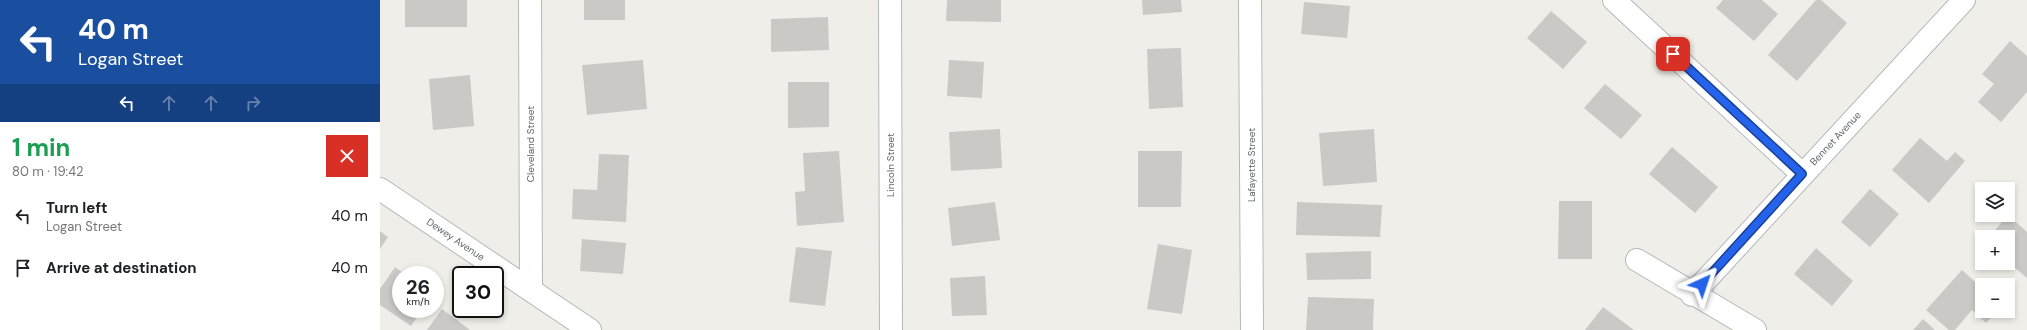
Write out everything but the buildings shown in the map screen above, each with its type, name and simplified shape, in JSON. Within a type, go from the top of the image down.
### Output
[{"type":"street","name":"Cleveland Street","points":[[530,0],[531,289]]},
{"type":"street","name":"Lincoln Street","points":[[890,0],[891,330]]},
{"type":"street","name":"Lafayette Street","points":[[1250,0],[1252,330]]},
{"type":"street","points":[[1614,0],[1802,174]]},
{"type":"street","name":"Bennet Avenue","points":[[1692,295],[1964,0]]},
{"type":"street","name":"Dewey Avenue","points":[[380,189],[590,330]]},
{"type":"street","points":[[1637,260],[1692,295],[1755,330]]},
{"type":"route","points":[[1673,54],[1802,174],[1702,284]]}]
